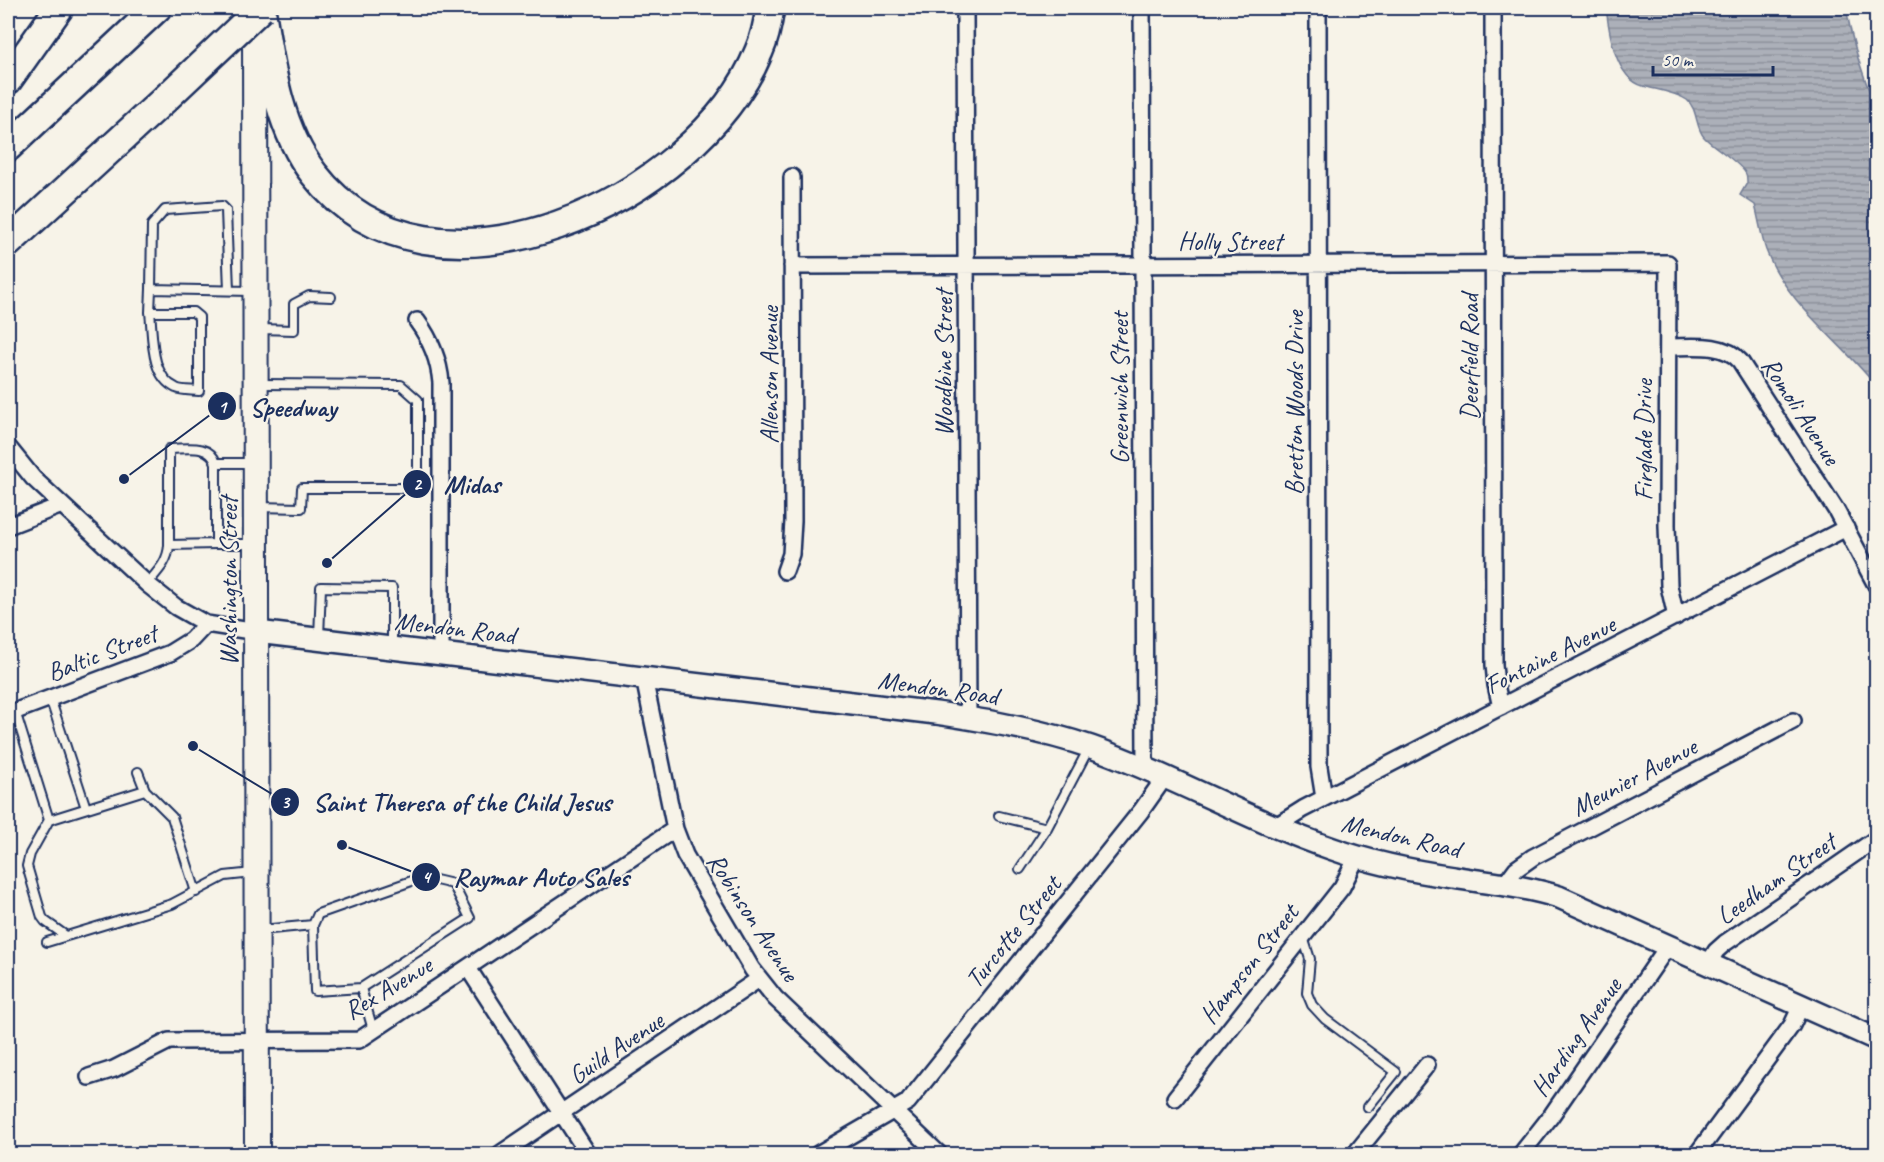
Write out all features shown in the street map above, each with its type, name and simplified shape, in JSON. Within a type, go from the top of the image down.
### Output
[{"type":"highway","points":[[8,80],[59,8]]},
{"type":"highway","points":[[8,147],[157,8]]},
{"type":"highway","points":[[261,8],[276,86],[286,120],[296,144],[315,176],[349,208],[382,227],[419,239],[460,243],[506,238],[565,223],[607,205],[658,172],[707,128],[735,94],[759,51],[770,8]]},
{"type":"highway","points":[[8,243],[261,8]]},
{"type":"main road","name":"Washington Street","points":[[255,8],[257,1155]]},
{"type":"street","name":"Woodbine Street","points":[[966,8],[969,718]]},
{"type":"street","name":"Greenwich Street","points":[[1142,8],[1145,769]]},
{"type":"street","name":"Bretton Woods Drive","points":[[1317,8],[1319,755],[1324,798]]},
{"type":"street","name":"Deerfield Road","points":[[1493,8],[1494,665],[1501,707]]},
{"type":"street","name":"Allenson Avenue","points":[[785,571],[790,554],[794,521],[792,177]]},
{"type":"street","name":"Holly Street","points":[[792,266],[1668,263]]},
{"type":"street","name":"Firglade Drive","points":[[1668,263],[1669,579],[1676,616]]},
{"type":"street","points":[[417,321],[428,337],[435,354],[441,382],[441,654]]},
{"type":"street","name":"Romoli Avenue","points":[[1668,346],[1721,349],[1737,356],[1819,482],[1876,585]]},
{"type":"street","name":"Mendon Road","points":[[8,447],[26,471],[147,584],[186,614],[206,624],[969,718],[1025,729],[1090,747],[1165,777],[1322,846],[1430,874],[1504,885],[1559,897],[1876,1039]]},
{"type":"street","points":[[8,526],[62,505]]},
{"type":"street","name":"Fontaine Avenue","points":[[1276,826],[1324,798],[1846,528]]},
{"type":"street","name":"Baltic Street","points":[[11,713],[170,653],[191,640],[206,624]]},
{"type":"street","name":"Robinson Avenue","points":[[644,678],[675,829],[685,855],[759,979],[799,1021],[939,1155]]},
{"type":"street","name":"Meunier Avenue","points":[[1504,885],[1516,869],[1533,857],[1793,721]]},
{"type":"street","name":"Turcotte Street","points":[[818,1155],[908,1102],[1141,811],[1165,777]]},
{"type":"street","name":"Rex Avenue","points":[[89,1077],[114,1069],[169,1041],[359,1040],[675,829]]},
{"type":"street","name":"Leedham Street","points":[[1708,964],[1716,951],[1725,943],[1876,839]]},
{"type":"street","name":"Hampson Street","points":[[1175,1098],[1345,883],[1358,857]]},
{"type":"street","name":"Harding Avenue","points":[[1521,1155],[1551,1116],[1668,946]]},
{"type":"street","points":[[468,968],[588,1155]]},
{"type":"street","name":"Guild Avenue","points":[[500,1155],[759,979]]},
{"type":"street","points":[[1698,1155],[1792,1025],[1801,1006]]},
{"type":"street","points":[[1355,1155],[1427,1065]]},
{"type":"lane","points":[[150,312],[193,312],[199,317],[199,391],[178,390],[159,372],[150,312],[152,225],[165,210],[222,206],[226,210],[229,290]]},
{"type":"lane","points":[[151,289],[256,291]]},
{"type":"lane","points":[[256,329],[294,330],[294,304],[309,296],[331,297]]},
{"type":"lane","points":[[256,384],[401,385],[418,400],[418,488],[302,488],[301,508],[256,507]]},
{"type":"lane","points":[[147,584],[168,558],[169,449],[205,450],[213,455],[216,463],[216,544]]},
{"type":"lane","points":[[216,463],[256,463]]},
{"type":"lane","points":[[169,545],[256,544]]},
{"type":"lane","points":[[319,639],[321,586],[392,588],[392,648]]},
{"type":"lane","points":[[50,698],[86,808]]},
{"type":"lane","points":[[11,713],[49,820]]},
{"type":"lane","points":[[1020,869],[1047,828],[1090,747]]},
{"type":"lane","points":[[138,772],[145,790],[172,817],[196,892]]},
{"type":"lane","points":[[66,936],[42,917],[27,866],[30,854],[49,820],[145,790]]},
{"type":"lane","points":[[999,816],[1047,828]]},
{"type":"lane","points":[[47,942],[172,904],[225,876],[257,873]]},
{"type":"lane","points":[[423,877],[453,884],[470,918],[361,988],[315,991],[313,925],[318,914],[423,877]]},
{"type":"lane","points":[[257,930],[313,925]]},
{"type":"lane","points":[[1302,935],[1310,959],[1307,993],[1312,1005],[1325,1019],[1396,1072],[1368,1107]]},
{"type":"lane","points":[[361,988],[373,1030]]},
{"type":"shaded area","points":[[1606,8],[1846,8],[1858,58],[1876,107],[1876,386],[1787,288],[1766,250],[1755,205],[1740,195],[1747,183],[1746,174],[1739,165],[1704,137],[1691,104],[1677,95],[1643,86],[1626,74],[1615,53]]},
{"type":"place","name":"Speedway","points":[[124,479]]},
{"type":"place","name":"Midas","points":[[327,563]]},
{"type":"place","name":"Saint Theresa of the Child Jesus","points":[[193,746]]},
{"type":"place","name":"Raymar Auto Sales","points":[[342,845]]}]
